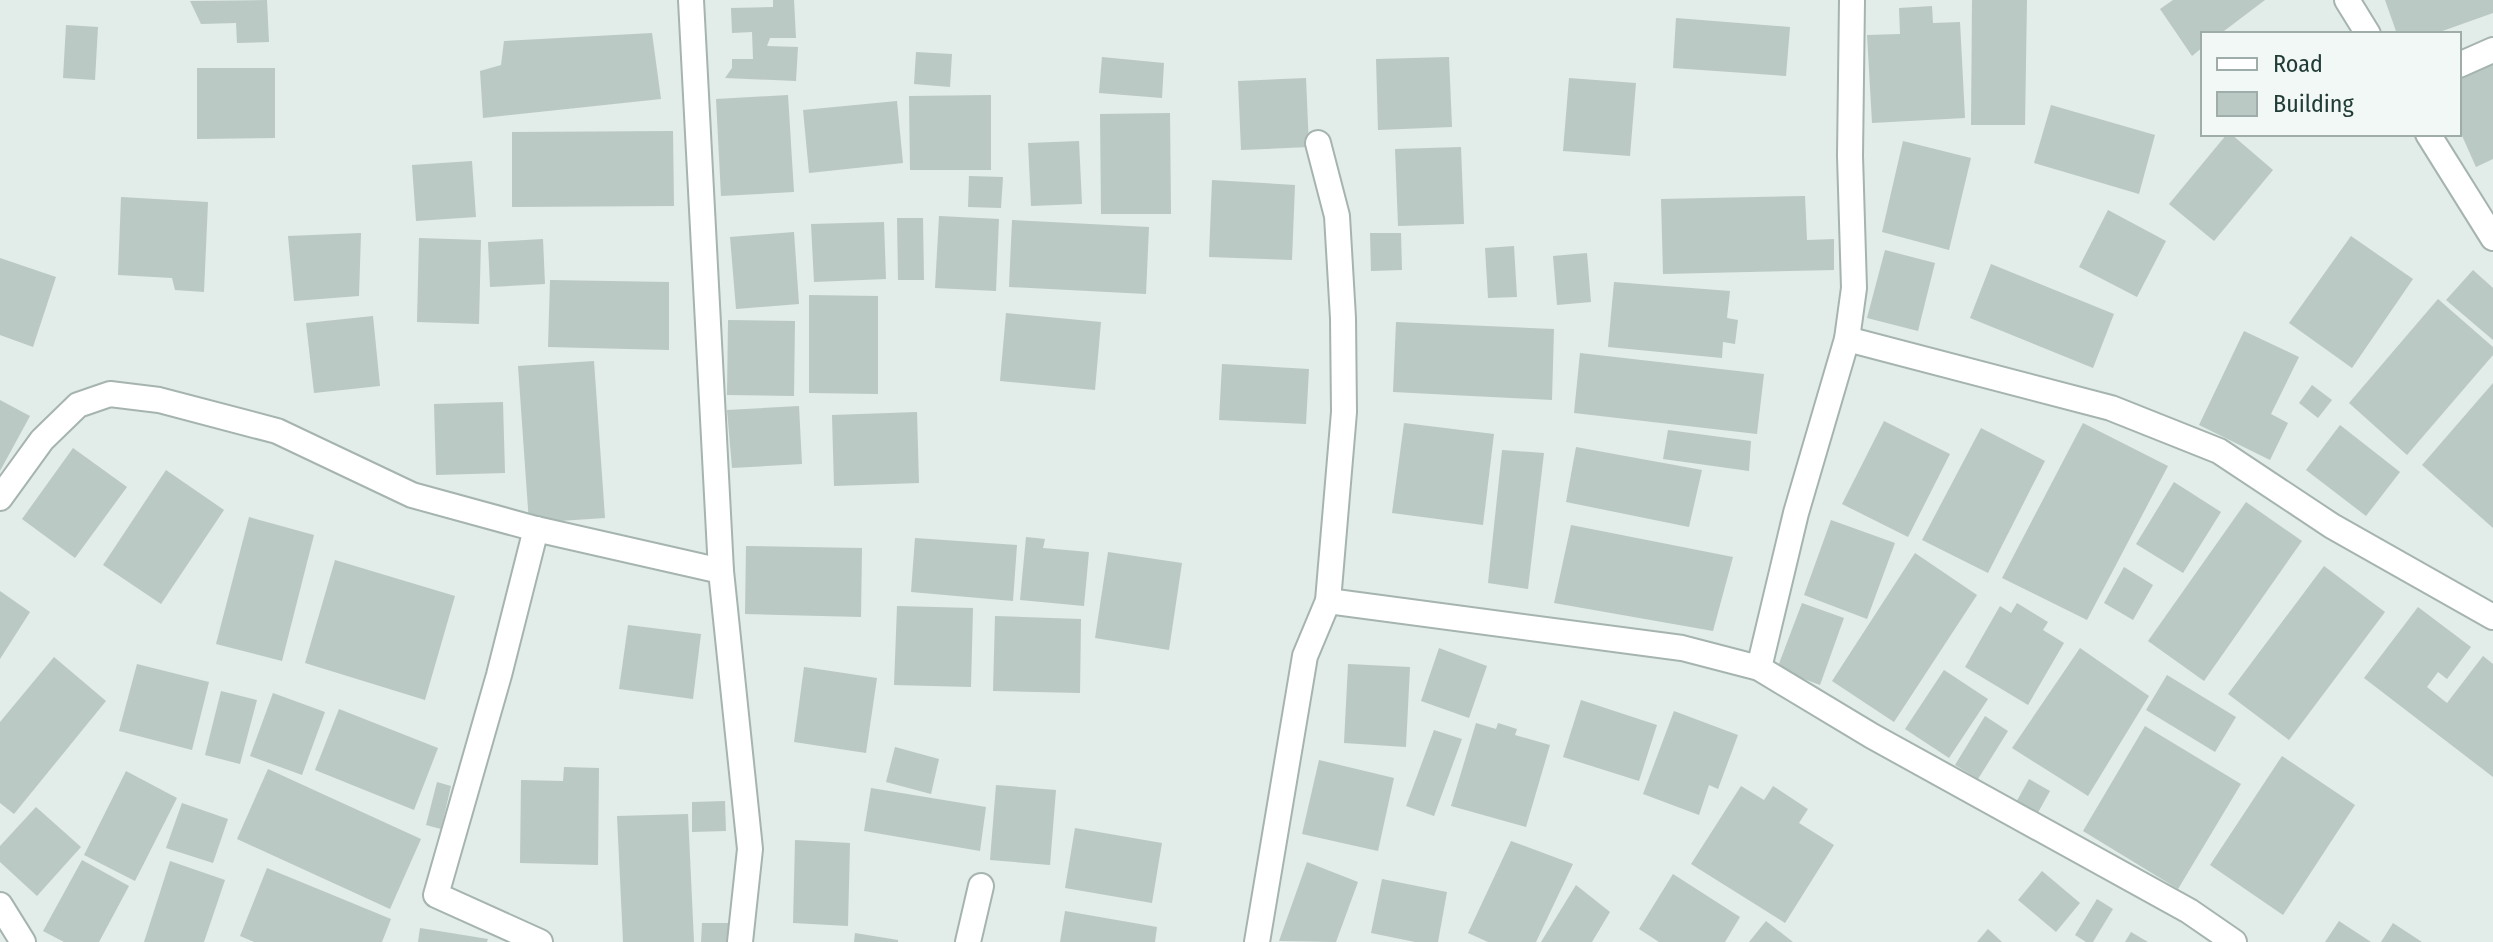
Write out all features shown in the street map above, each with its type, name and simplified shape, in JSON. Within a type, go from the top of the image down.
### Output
[{"type":"street","points":[[691,0],[721,571],[750,849],[740,942]]},
{"type":"street","points":[[1759,668],[1796,513],[1847,339],[1854,288],[1850,156],[1852,0]]},
{"type":"street","points":[[2347,0],[2367,32]]},
{"type":"street","points":[[2461,64],[2493,50]]},
{"type":"street","points":[[2429,136],[2493,238]]},
{"type":"street","points":[[1257,942],[1305,656],[1328,601],[1344,412],[1337,216],[1318,143]]},
{"type":"street","points":[[1847,339],[2111,408],[2219,451],[2332,526],[2493,617]]},
{"type":"street","points":[[0,498],[42,440],[78,405],[110,394],[159,400],[277,431],[412,495],[536,529],[721,571]]},
{"type":"street","points":[[536,529],[499,675],[436,895],[540,942]]},
{"type":"street","points":[[1328,601],[1682,648],[1759,668],[1872,736],[2189,911],[2234,942]]},
{"type":"street","points":[[968,942],[981,886]]},
{"type":"street","points":[[0,905],[23,942]]},
{"type":"building","points":[[267,0],[269,42],[237,43],[236,23],[201,24],[190,1]]},
{"type":"building","points":[[773,0],[794,0],[796,38],[770,38],[767,46],[798,47],[796,81],[725,78],[732,68],[732,59],[753,59],[752,32],[732,33],[731,8],[773,7]]},
{"type":"building","points":[[1972,0],[2027,0],[2025,125],[1971,125]]},
{"type":"building","points":[[2173,0],[2265,0],[2223,32],[2201,32],[2201,49],[2192,56],[2160,9]]},
{"type":"building","points":[[2385,0],[2493,0],[2493,13],[2440,32],[2396,32]]},
{"type":"building","points":[[1932,6],[1933,23],[1960,22],[1965,118],[1872,123],[1867,35],[1900,34],[1899,8]]},
{"type":"building","points":[[1676,18],[1790,27],[1786,76],[1673,68]]},
{"type":"building","points":[[66,25],[98,27],[95,80],[63,78]]},
{"type":"building","points":[[652,33],[661,99],[483,118],[480,71],[501,65],[504,41]]},
{"type":"building","points":[[916,52],[952,54],[950,87],[914,84]]},
{"type":"building","points":[[1102,57],[1164,63],[1162,98],[1099,93]]},
{"type":"building","points":[[1449,57],[1452,127],[1378,130],[1376,59]]},
{"type":"building","points":[[2493,59],[2493,159],[2476,167],[2461,133],[2461,74]]},
{"type":"building","points":[[197,68],[275,68],[275,138],[197,139]]},
{"type":"building","points":[[1306,78],[1309,147],[1241,150],[1238,81]]},
{"type":"building","points":[[1569,78],[1636,83],[1630,156],[1563,151]]},
{"type":"building","points":[[788,95],[794,192],[721,196],[716,99]]},
{"type":"building","points":[[991,95],[991,170],[910,170],[909,96]]},
{"type":"building","points":[[897,101],[903,163],[809,173],[803,110]]},
{"type":"building","points":[[2051,105],[2155,135],[2139,194],[2034,163]]},
{"type":"building","points":[[1170,113],[1171,214],[1101,214],[1100,114]]},
{"type":"building","points":[[673,131],[674,206],[512,207],[512,132]]},
{"type":"building","points":[[2225,136],[2233,136],[2273,170],[2214,241],[2169,204]]},
{"type":"building","points":[[1079,141],[1082,204],[1031,206],[1028,143]]},
{"type":"building","points":[[1903,141],[1971,158],[1949,250],[1882,232]]},
{"type":"building","points":[[1461,147],[1464,224],[1398,226],[1395,149]]},
{"type":"building","points":[[472,161],[476,217],[416,221],[412,165]]},
{"type":"building","points":[[969,176],[1003,177],[1001,208],[968,207]]},
{"type":"building","points":[[1212,180],[1295,185],[1292,260],[1209,257]]},
{"type":"building","points":[[1805,196],[1807,240],[1834,239],[1834,270],[1663,274],[1661,199]]},
{"type":"building","points":[[121,197],[208,202],[204,292],[175,290],[172,278],[118,275]]},
{"type":"building","points":[[2108,210],[2166,241],[2137,297],[2079,267]]},
{"type":"building","points":[[939,216],[999,219],[996,291],[935,288]]},
{"type":"building","points":[[897,218],[923,218],[924,280],[898,280]]},
{"type":"building","points":[[1012,220],[1149,227],[1146,294],[1009,287]]},
{"type":"building","points":[[884,222],[886,279],[814,282],[811,224]]},
{"type":"building","points":[[794,232],[799,304],[736,309],[730,237]]},
{"type":"building","points":[[361,233],[359,296],[294,301],[288,236]]},
{"type":"building","points":[[1370,233],[1401,233],[1402,270],[1371,271]]},
{"type":"building","points":[[2351,236],[2413,279],[2352,368],[2289,323]]},
{"type":"building","points":[[419,238],[481,240],[479,324],[417,322]]},
{"type":"building","points":[[543,239],[545,284],[490,287],[488,242]]},
{"type":"building","points":[[1514,246],[1517,297],[1488,298],[1485,248]]},
{"type":"building","points":[[1885,250],[1935,263],[1918,331],[1867,318]]},
{"type":"building","points":[[1587,253],[1591,302],[1557,305],[1553,256]]},
{"type":"building","points":[[0,258],[56,277],[33,347],[0,335]]},
{"type":"building","points":[[1991,264],[2114,314],[2093,368],[1970,318]]},
{"type":"building","points":[[2473,270],[2493,288],[2493,340],[2446,300]]},
{"type":"building","points":[[550,280],[669,282],[669,350],[548,347]]},
{"type":"building","points":[[1614,282],[1730,291],[1727,318],[1738,320],[1735,344],[1723,342],[1722,358],[1608,347]]},
{"type":"building","points":[[809,295],[878,296],[878,394],[809,393]]},
{"type":"building","points":[[2438,299],[2493,347],[2493,355],[2407,455],[2349,403]]},
{"type":"building","points":[[1006,313],[1101,322],[1095,390],[1000,381]]},
{"type":"building","points":[[373,316],[380,386],[314,393],[306,323]]},
{"type":"building","points":[[728,320],[795,321],[794,396],[727,395]]},
{"type":"building","points":[[1396,322],[1554,329],[1552,400],[1393,392]]},
{"type":"building","points":[[2244,331],[2299,357],[2271,414],[2288,423],[2270,460],[2199,425]]},
{"type":"building","points":[[1580,353],[1764,374],[1757,434],[1574,413]]},
{"type":"building","points":[[594,361],[605,518],[529,523],[518,366]]},
{"type":"building","points":[[1222,364],[1309,369],[1306,424],[1219,420]]},
{"type":"building","points":[[2493,383],[2493,528],[2422,465]]},
{"type":"building","points":[[2312,385],[2332,400],[2318,418],[2299,403]]},
{"type":"building","points":[[0,400],[30,416],[0,471]]},
{"type":"building","points":[[503,402],[505,473],[436,475],[434,404]]},
{"type":"building","points":[[799,406],[802,464],[732,468],[727,410]]},
{"type":"building","points":[[917,412],[919,483],[834,486],[832,415]]},
{"type":"building","points":[[1884,421],[1950,454],[1908,537],[1842,504]]},
{"type":"building","points":[[1404,423],[1494,434],[1483,525],[1392,513]]},
{"type":"building","points":[[2083,423],[2168,466],[2087,620],[2002,578]]},
{"type":"building","points":[[2340,425],[2400,472],[2366,516],[2306,470]]},
{"type":"building","points":[[1981,428],[2045,461],[1988,573],[1922,540]]},
{"type":"building","points":[[1668,430],[1751,441],[1749,471],[1663,459]]},
{"type":"building","points":[[1576,447],[1702,470],[1689,527],[1566,502]]},
{"type":"building","points":[[73,448],[127,487],[75,558],[22,519]]},
{"type":"building","points":[[1502,450],[1544,453],[1528,589],[1488,583]]},
{"type":"building","points":[[166,470],[224,510],[161,604],[103,565]]},
{"type":"building","points":[[2174,482],[2221,512],[2183,573],[2136,544]]},
{"type":"building","points":[[2246,502],[2302,541],[2204,681],[2148,641]]},
{"type":"building","points":[[249,517],[314,535],[282,661],[216,644]]},
{"type":"building","points":[[1831,520],[1895,543],[1867,619],[1804,595]]},
{"type":"building","points":[[1571,525],[1733,557],[1713,631],[1554,603]]},
{"type":"building","points":[[1026,537],[1045,539],[1043,548],[1089,552],[1084,606],[1020,600]]},
{"type":"building","points":[[915,538],[1017,545],[1013,601],[911,592]]},
{"type":"building","points":[[746,546],[862,548],[861,617],[745,614]]},
{"type":"building","points":[[1108,552],[1182,563],[1169,650],[1095,638]]},
{"type":"building","points":[[1915,553],[1977,595],[1894,722],[1832,681]]},
{"type":"building","points":[[335,560],[455,596],[425,700],[305,663]]},
{"type":"building","points":[[2324,566],[2385,612],[2289,740],[2228,694]]},
{"type":"building","points":[[2124,567],[2153,585],[2133,620],[2104,603]]},
{"type":"building","points":[[0,591],[30,612],[0,659]]},
{"type":"building","points":[[1802,603],[1844,618],[1820,685],[1777,669]]},
{"type":"building","points":[[2017,603],[2048,622],[2043,630],[2064,643],[2028,705],[1965,667],[2000,606],[2011,613]]},
{"type":"building","points":[[897,606],[973,608],[971,687],[894,685]]},
{"type":"building","points":[[2418,607],[2471,647],[2447,679],[2438,672],[2427,687],[2447,703],[2483,656],[2493,664],[2493,777],[2364,678]]},
{"type":"building","points":[[995,616],[1081,619],[1080,693],[993,691]]},
{"type":"building","points":[[628,625],[701,634],[693,699],[619,689]]},
{"type":"building","points":[[1439,648],[1487,666],[1469,718],[1421,701]]},
{"type":"building","points":[[2080,648],[2149,696],[2088,796],[2012,748]]},
{"type":"building","points":[[54,657],[106,701],[14,814],[0,803],[0,722]]},
{"type":"building","points":[[137,664],[209,682],[192,750],[119,731]]},
{"type":"building","points":[[1348,664],[1410,667],[1406,747],[1344,743]]},
{"type":"building","points":[[804,667],[877,678],[866,753],[794,742]]},
{"type":"building","points":[[1944,670],[1988,699],[1949,758],[1905,729]]},
{"type":"building","points":[[2167,675],[2236,717],[2215,752],[2146,710]]},
{"type":"building","points":[[221,691],[257,700],[240,764],[205,755]]},
{"type":"building","points":[[273,693],[325,712],[302,775],[250,756]]},
{"type":"building","points":[[1581,700],[1657,725],[1639,781],[1563,757]]},
{"type":"building","points":[[339,709],[438,748],[414,810],[315,770]]},
{"type":"building","points":[[1674,711],[1738,735],[1718,789],[1709,785],[1699,815],[1643,794]]},
{"type":"building","points":[[1985,716],[2008,731],[1978,779],[1955,765]]},
{"type":"building","points":[[1476,723],[1496,729],[1498,723],[1517,729],[1515,735],[1550,745],[1526,827],[1451,806]]},
{"type":"building","points":[[2145,726],[2241,784],[2178,889],[2083,831]]},
{"type":"building","points":[[1434,730],[1462,739],[1434,816],[1406,806]]},
{"type":"building","points":[[895,747],[939,759],[931,794],[886,782]]},
{"type":"building","points":[[2282,756],[2355,805],[2283,915],[2210,865]]},
{"type":"building","points":[[1319,760],[1394,778],[1378,851],[1302,834]]},
{"type":"building","points":[[564,767],[599,768],[598,865],[520,863],[521,780],[563,781]]},
{"type":"building","points":[[268,769],[421,839],[390,909],[237,839]]},
{"type":"building","points":[[126,771],[177,798],[135,881],[84,855]]},
{"type":"building","points":[[2029,779],[2050,791],[2035,818],[2014,806]]},
{"type":"building","points":[[437,782],[451,786],[441,829],[426,825]]},
{"type":"building","points":[[996,785],[1056,790],[1050,865],[990,860]]},
{"type":"building","points":[[1741,786],[1764,800],[1773,786],[1808,809],[1799,823],[1834,845],[1785,923],[1691,864]]},
{"type":"building","points":[[871,788],[986,807],[980,851],[864,831]]},
{"type":"building","points":[[725,801],[726,831],[692,832],[692,802]]},
{"type":"building","points":[[182,803],[228,819],[213,863],[166,848]]},
{"type":"building","points":[[36,807],[81,847],[37,896],[0,862],[0,846]]},
{"type":"building","points":[[688,814],[694,942],[623,942],[617,816]]},
{"type":"building","points":[[1075,828],[1162,843],[1152,903],[1065,888]]},
{"type":"building","points":[[795,840],[850,843],[848,926],[793,923]]},
{"type":"building","points":[[1511,841],[1573,864],[1536,942],[1488,942],[1468,933]]},
{"type":"building","points":[[82,860],[129,886],[99,942],[64,942],[43,931]]},
{"type":"building","points":[[170,861],[225,880],[204,942],[144,942]]},
{"type":"building","points":[[1307,862],[1358,882],[1336,942],[1279,941]]},
{"type":"building","points":[[267,868],[391,919],[382,942],[254,942],[240,936]]},
{"type":"building","points":[[2042,871],[2080,903],[2056,932],[2018,900]]},
{"type":"building","points":[[1673,874],[1740,917],[1725,942],[1659,942],[1639,929]]},
{"type":"building","points":[[1382,879],[1447,892],[1438,942],[1415,942],[1371,933]]},
{"type":"building","points":[[1576,885],[1610,912],[1592,942],[1541,942]]},
{"type":"building","points":[[2097,899],[2113,909],[2093,942],[2086,942],[2075,935]]},
{"type":"building","points":[[1065,911],[1157,927],[1155,942],[1060,942]]},
{"type":"building","points":[[1766,921],[1793,942],[1749,942]]},
{"type":"building","points":[[2339,921],[2371,942],[2325,942]]},
{"type":"building","points":[[702,923],[729,923],[729,942],[701,942]]},
{"type":"building","points":[[2393,923],[2422,942],[2381,942]]},
{"type":"building","points":[[420,928],[488,939],[487,942],[418,942]]},
{"type":"building","points":[[1988,929],[2002,942],[1977,942]]},
{"type":"building","points":[[2131,932],[2148,942],[2125,942]]},
{"type":"building","points":[[855,933],[898,940],[898,942],[854,942]]}]
